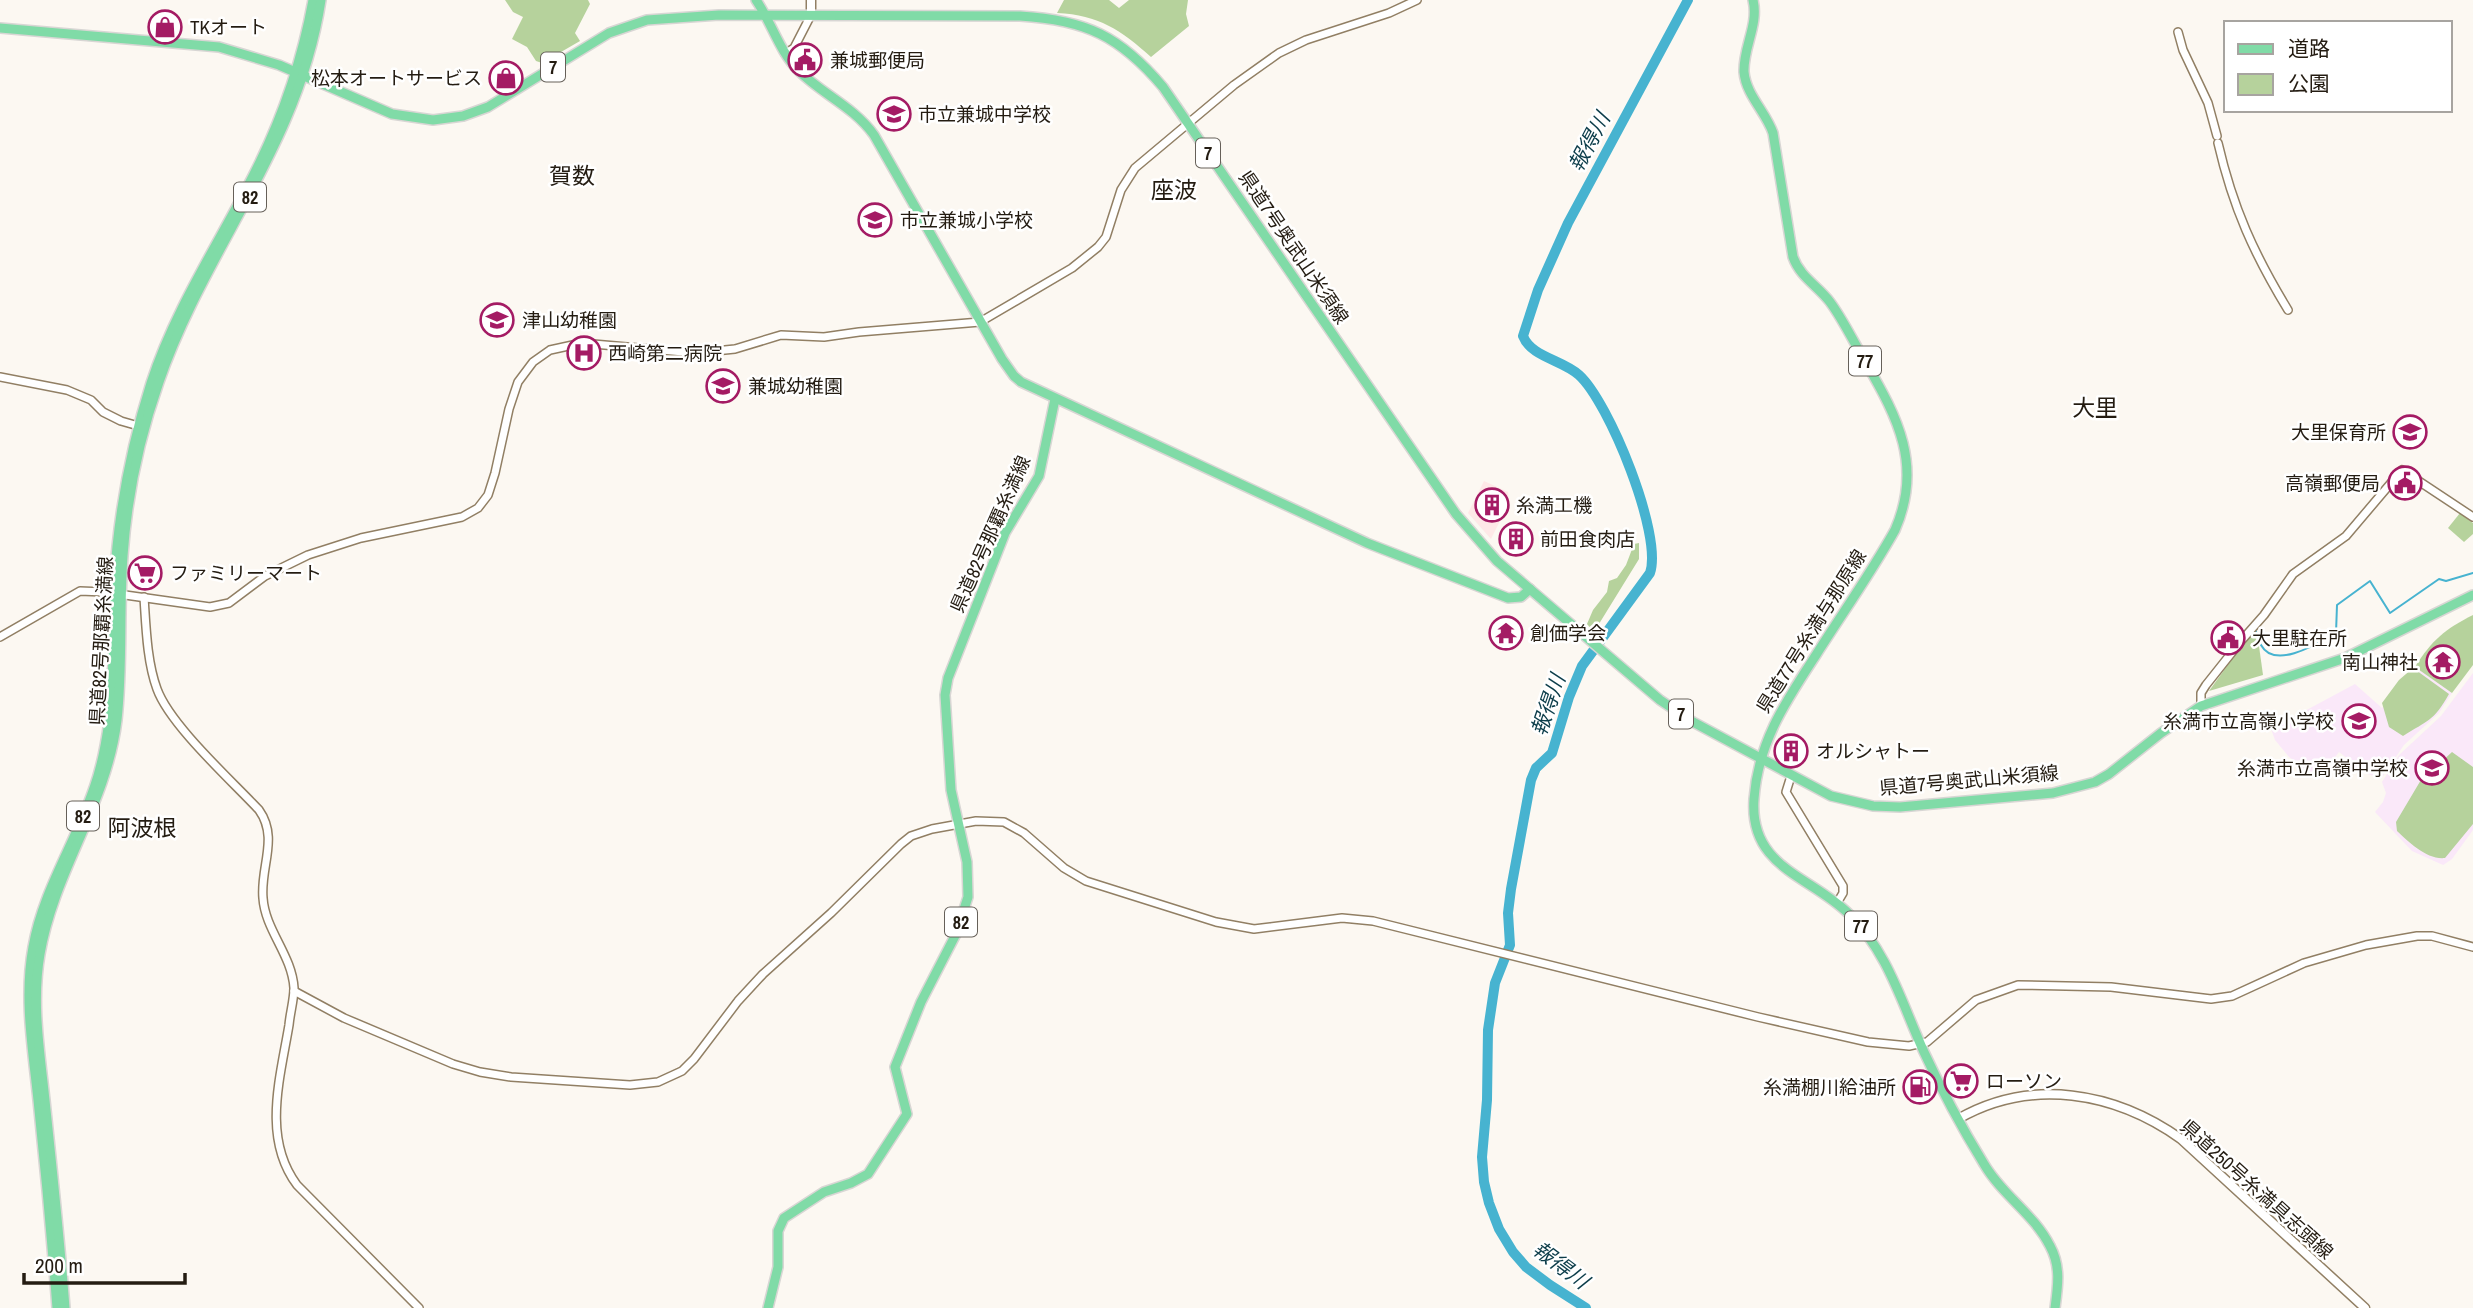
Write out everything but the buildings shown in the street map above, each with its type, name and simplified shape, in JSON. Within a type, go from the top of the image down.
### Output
[{"type":"main road","name":"県道82号那覇糸満線","points":[[300,74],[313,0]]},
{"type":"main road","name":"県道82号那覇糸満線","points":[[57,1308],[29,1013],[29,974],[33,946],[41,914],[94,788],[103,756],[111,704],[127,510],[152,378],[201,271],[255,173],[300,74],[321,0]]},
{"type":"main road","points":[[756,0],[785,54],[797,70],[850,109],[874,135],[980,322],[1014,376],[1055,399],[1378,548],[1508,598],[1521,597],[1530,589]]},
{"type":"main road","points":[[811,0],[811,15]]},
{"type":"main road","name":"県道77号糸満与那原線","points":[[1753,0],[1754,22],[1745,60],[1745,78],[1773,133],[1793,257],[1802,274],[1832,305],[1890,404],[1904,443],[1907,476],[1905,502],[1895,530],[1772,727],[1754,794],[1761,839],[1769,854],[1782,867],[1837,903],[1853,917],[1876,946],[1958,1119],[1998,1185],[2030,1218],[2050,1246],[2058,1270],[2055,1308]]},
{"type":"main road","name":"県道7号奥武山米須線","points":[[0,27],[204,45],[251,55],[392,114],[416,119],[443,119],[471,114],[488,107],[596,40],[647,20],[678,16],[766,15],[1020,16],[1076,24],[1112,40],[1134,55],[1163,87],[1456,514],[1479,543],[1606,656],[1671,707],[1791,776],[1841,799],[1883,807],[2053,793],[2095,782],[2126,763],[2161,733],[2201,706],[2345,658],[2473,595]]},
{"type":"main road","name":"県道82号那覇糸満線","points":[[768,1308],[778,1267],[778,1231],[783,1217],[824,1192],[868,1174],[908,1114],[895,1067],[922,1002],[956,934],[968,897],[968,874],[948,765],[948,678],[1005,533],[1033,490],[1040,472],[1055,399]]},
{"type":"main road","name":"県道82号那覇糸満線","points":[[65,1308],[38,1031],[37,978],[50,913],[101,791],[110,757],[118,706],[118,594]]},
{"type":"main road","name":"県道250号糸満具志頭線","points":[[1958,1119],[1996,1102],[2047,1094],[2085,1096],[2138,1113],[2181,1139],[2365,1308]]},
{"type":"street","points":[[0,636],[76,592],[93,591],[210,607],[229,603],[265,576],[309,555],[361,538],[470,513],[483,503],[492,485],[509,409],[518,382],[533,362],[560,346],[592,343],[695,353],[734,349],[781,335],[824,337],[980,322],[1072,268],[1098,247],[1106,237],[1129,174],[1234,85],[1279,53],[1306,40],[1389,13],[1417,0]]},
{"type":"street","points":[[785,54],[794,48],[811,15]]},
{"type":"street","points":[[2178,32],[2183,50],[2208,103],[2239,216],[2265,271],[2288,310]]},
{"type":"street","points":[[0,377],[67,390],[91,400],[103,412],[121,421],[142,427]]},
{"type":"street","points":[[2201,706],[2201,694],[2206,685],[2264,615],[2293,574],[2346,536],[2402,470],[2473,517]]},
{"type":"street","points":[[144,597],[152,668],[156,687],[164,704],[176,721],[263,816],[270,839],[263,899],[269,922],[288,961],[294,990],[275,1117],[277,1145],[287,1172],[334,1224],[419,1308]]},
{"type":"street","points":[[1791,776],[1786,792],[1843,886],[1843,893],[1837,903]]},
{"type":"street","points":[[294,990],[344,1018],[453,1064],[511,1077],[645,1085],[658,1082],[682,1071],[763,974],[823,921],[901,844],[911,836],[932,829],[976,821],[1003,822],[1024,833],[1064,868],[1086,881],[1216,922],[1254,929],[1326,919],[1359,918],[1868,1042],[1903,1046],[1921,1045],[1968,1005],[1988,994],[2018,985],[2111,987],[2211,999],[2232,996],[2304,964],[2366,945],[2432,936],[2473,947]]},
{"type":"shaded area","points":[[1484,481],[1508,492],[1509,503],[1491,539],[1468,513]]},
{"type":"shaded area","name":"糸満市立高嶺小学校","points":[[2415,667],[2452,693],[2439,713],[2404,745],[2381,779],[2368,774],[2339,752],[2319,779],[2289,757],[2275,740],[2271,729],[2355,684],[2382,708]]},
{"type":"shaded area","name":"糸満市立高嶺中学校","points":[[2473,673],[2473,830],[2452,859],[2443,865],[2412,851],[2375,812],[2386,793],[2382,782],[2399,755],[2441,716]]},
{"type":"green space","points":[[505,0],[588,0],[590,4],[575,33],[580,41],[542,63],[536,61],[527,47],[512,39],[523,17],[513,12]]},
{"type":"green space","points":[[1064,0],[1109,0],[1119,8],[1129,0],[1188,0],[1186,14],[1189,26],[1151,57],[1130,39],[1108,26],[1085,17],[1057,13]]},
{"type":"green space","points":[[2460,513],[2473,523],[2473,534],[2464,542],[2448,528]]},
{"type":"green space","points":[[1639,543],[1639,559],[1594,632],[1587,624],[1593,610],[1607,592],[1609,581],[1617,578],[1626,565],[1634,544]]},
{"type":"green space","points":[[2473,615],[2473,665],[2452,693],[2415,667],[2440,636]]},
{"type":"green space","points":[[2253,630],[2259,646],[2263,675],[2209,691]]},
{"type":"green space","points":[[2413,668],[2449,694],[2434,715],[2403,736],[2389,727],[2382,703],[2399,680]]},
{"type":"green space","points":[[2452,752],[2473,767],[2473,824],[2445,858],[2438,858],[2425,853],[2407,840],[2397,831],[2396,822],[2431,763],[2437,766]]},
{"type":"waterway","name":"報得川","points":[[1586,1308],[1526,1267],[1499,1229],[1489,1203],[1482,1157],[1487,1100],[1488,1030],[1495,983],[1510,945],[1508,913],[1511,889],[1531,780],[1536,768],[1552,753],[1569,697],[1582,666],[1650,573],[1652,555],[1649,530],[1631,470],[1605,412],[1579,375],[1540,354],[1523,336],[1538,290],[1568,223],[1688,0]]},
{"type":"waterway","points":[[2255,629],[2260,643],[2268,652],[2287,655],[2309,648],[2336,633],[2337,605],[2370,581],[2390,613],[2439,579],[2446,581],[2473,573]]},
{"type":"place","name":"TKオート","points":[[165,27]]},
{"type":"place","name":"兼城郵便局","points":[[805,60]]},
{"type":"place","name":"松本オートサービス","points":[[506,78]]},
{"type":"place","name":"市立兼城中学校","points":[[894,114]]},
{"type":"place","name":"市立兼城小学校","points":[[875,220]]},
{"type":"place","name":"津山幼稚園","points":[[497,320]]},
{"type":"place","name":"西崎第二病院","points":[[584,353]]},
{"type":"place","name":"兼城幼稚園","points":[[723,386]]},
{"type":"place","name":"大里保育所","points":[[2410,432]]},
{"type":"place","name":"高嶺郵便局","points":[[2405,483]]},
{"type":"place","name":"糸満工機","points":[[1492,505]]},
{"type":"place","name":"前田食肉店","points":[[1516,539]]},
{"type":"place","name":"ファミリーマート","points":[[145,573]]},
{"type":"place","name":"創価学会","points":[[1506,633]]},
{"type":"place","name":"大里駐在所","points":[[2228,638]]},
{"type":"place","name":"南山神社","points":[[2443,662]]},
{"type":"place","name":"糸満市立高嶺小学校","points":[[2359,721]]},
{"type":"place","name":"オルシャトー","points":[[1791,751]]},
{"type":"place","name":"糸満市立高嶺中学校","points":[[2432,768]]},
{"type":"place","name":"ローソン","points":[[1961,1081]]},
{"type":"place","name":"糸満棚川給油所","points":[[1920,1087]]},
{"type":"district","name":"賀数","points":[[572,175]]},
{"type":"district","name":"座波","points":[[1174,189]]},
{"type":"district","name":"大里","points":[[2095,407]]},
{"type":"district","name":"阿波根","points":[[142,827]]}]
